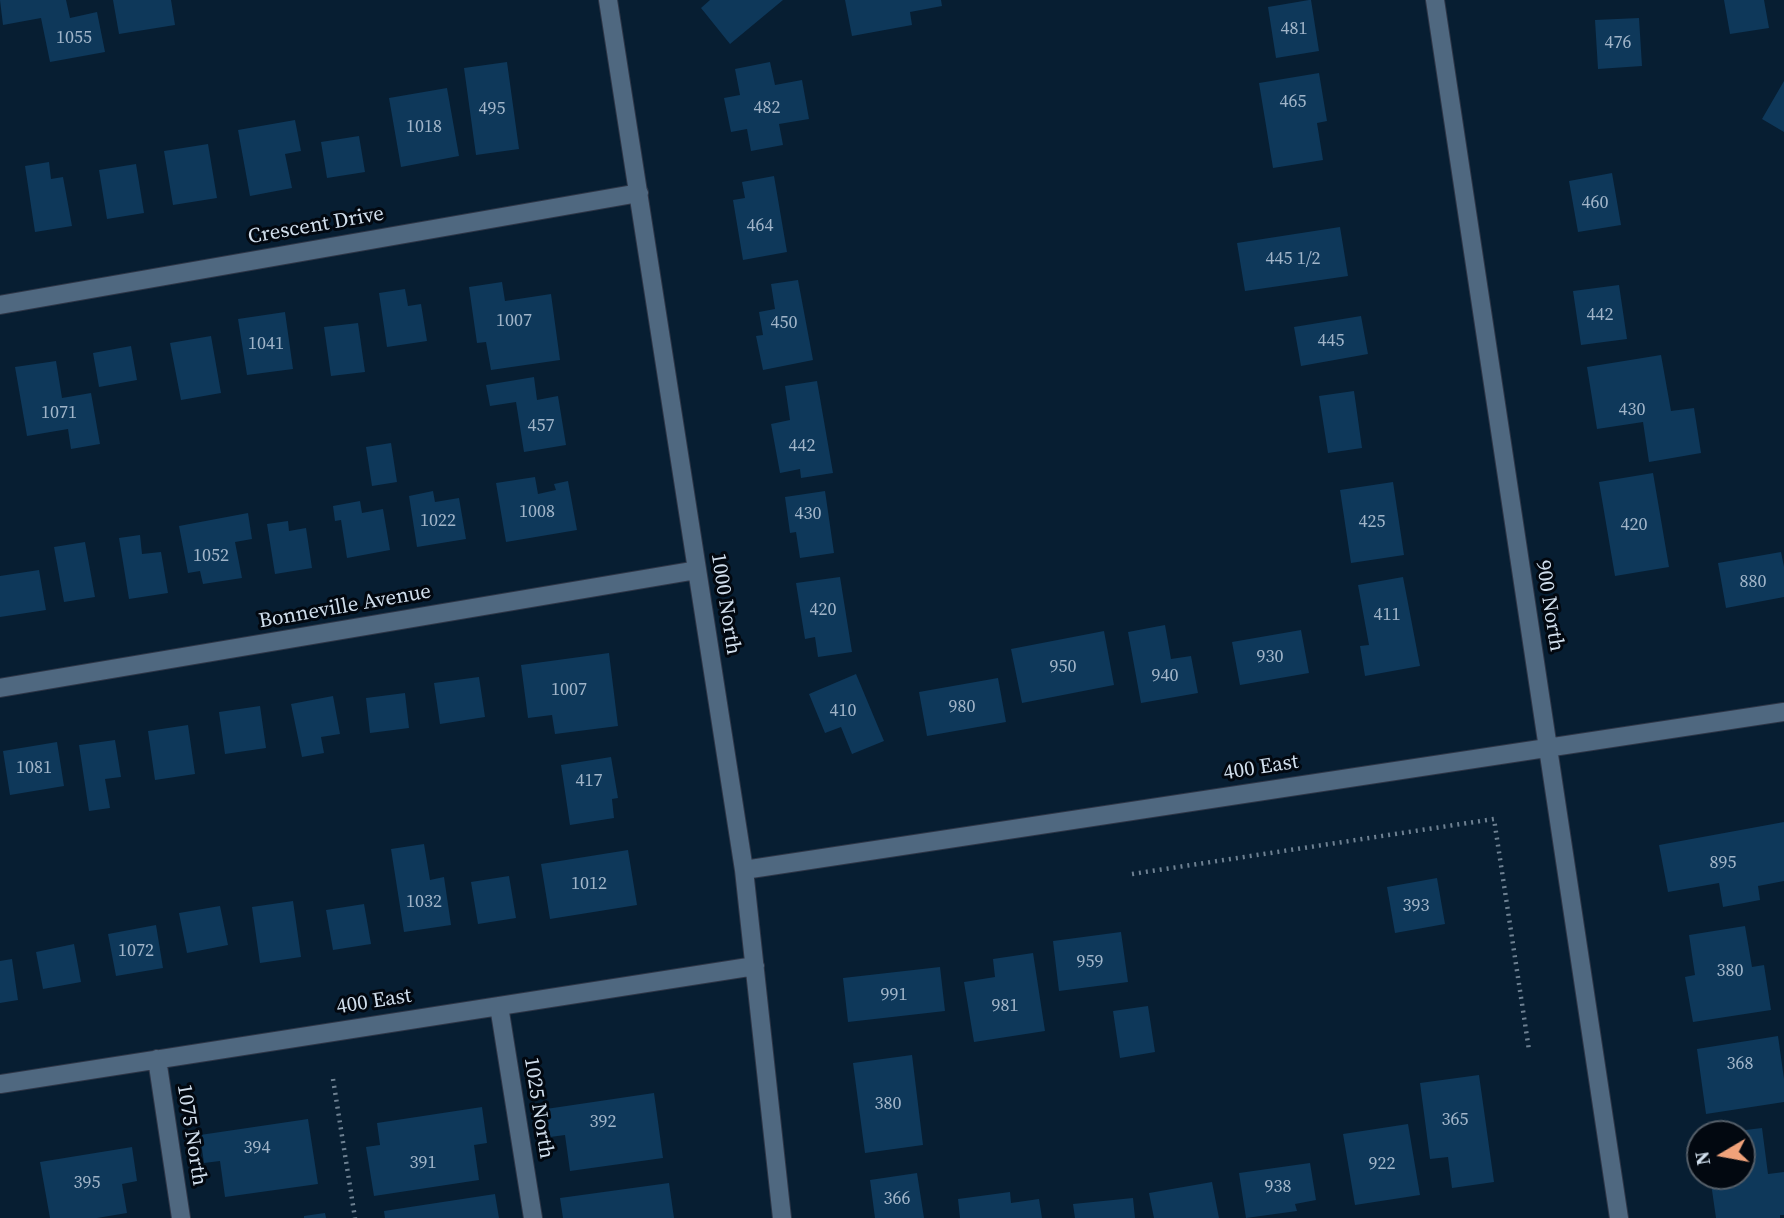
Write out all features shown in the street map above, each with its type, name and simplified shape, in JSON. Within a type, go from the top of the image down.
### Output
[{"type":"street","name":"1000 North","points":[[608,0],[744,870],[782,1218]]},
{"type":"street","name":"900 North","points":[[1435,0],[1619,1218]]},
{"type":"street","name":"Crescent Drive","points":[[0,305],[639,193]]},
{"type":"street","name":"Bonneville Avenue","points":[[0,688],[697,570]]},
{"type":"street","name":"400 East","points":[[744,870],[1784,712]]},
{"type":"street","name":"400 East","points":[[0,1084],[755,966]]},
{"type":"street","name":"1025 North","points":[[499,1006],[533,1218]]},
{"type":"street","name":"1075 North","points":[[157,1059],[181,1218]]},
{"type":"path","points":[[1132,874],[1494,819],[1528,1051]]},
{"type":"path","points":[[333,1079],[355,1218]]},
{"type":"building","points":[[0,0],[66,0],[70,18],[97,12],[105,52],[50,62],[41,18],[3,25]]},
{"type":"building","points":[[113,0],[171,0],[175,25],[119,34]]},
{"type":"building","points":[[710,0],[783,0],[730,44],[701,8]]},
{"type":"building","points":[[845,0],[941,0],[942,6],[910,12],[912,25],[852,36]]},
{"type":"building","points":[[1311,0],[1319,51],[1276,58],[1268,7]]},
{"type":"building","points":[[1724,0],[1764,0],[1769,28],[1730,34]]},
{"type":"building","points":[[1639,18],[1642,66],[1598,69],[1595,20]]},
{"type":"building","points":[[507,62],[519,149],[476,155],[464,68]]},
{"type":"building","points":[[770,62],[775,85],[802,80],[809,119],[779,124],[783,145],[751,151],[747,129],[731,132],[724,98],[740,95],[735,69]]},
{"type":"building","points":[[1319,73],[1327,121],[1317,123],[1323,160],[1273,168],[1259,83]]},
{"type":"building","points":[[1784,81],[1784,132],[1762,119]]},
{"type":"building","points":[[447,88],[459,156],[401,167],[389,98]]},
{"type":"building","points":[[295,120],[301,151],[285,154],[292,188],[250,196],[238,130]]},
{"type":"building","points":[[359,136],[365,172],[327,178],[321,142]]},
{"type":"building","points":[[208,144],[217,198],[173,205],[164,151]]},
{"type":"building","points":[[49,162],[51,179],[63,177],[72,226],[35,232],[25,166]]},
{"type":"building","points":[[136,164],[144,213],[107,219],[99,170]]},
{"type":"building","points":[[1612,173],[1621,225],[1578,232],[1569,181]]},
{"type":"building","points":[[774,176],[787,252],[743,260],[733,200],[745,198],[742,182]]},
{"type":"building","points":[[1340,227],[1348,276],[1245,291],[1237,243]]},
{"type":"building","points":[[798,280],[813,360],[763,370],[756,336],[763,335],[759,312],[775,309],[771,284]]},
{"type":"building","points":[[502,282],[505,301],[551,294],[560,360],[491,370],[486,342],[477,343],[469,287]]},
{"type":"building","points":[[1619,285],[1627,339],[1581,345],[1573,291]]},
{"type":"building","points":[[405,289],[408,306],[421,304],[427,341],[387,347],[379,293]]},
{"type":"building","points":[[285,312],[293,369],[247,375],[238,319]]},
{"type":"building","points":[[1361,316],[1368,354],[1301,366],[1294,327]]},
{"type":"building","points":[[358,323],[365,372],[331,376],[324,327]]},
{"type":"building","points":[[211,336],[221,393],[181,400],[170,343]]},
{"type":"building","points":[[131,346],[137,380],[99,387],[93,353]]},
{"type":"building","points":[[1661,355],[1671,411],[1694,408],[1701,453],[1649,462],[1643,422],[1597,429],[1587,367]]},
{"type":"building","points":[[56,361],[62,398],[91,393],[100,444],[71,449],[68,429],[27,436],[15,367]]},
{"type":"building","points":[[534,377],[537,400],[558,396],[566,445],[524,452],[516,402],[490,406],[486,385]]},
{"type":"building","points":[[817,381],[833,473],[801,478],[800,469],[780,473],[771,424],[790,420],[785,386]]},
{"type":"building","points":[[1354,391],[1362,448],[1328,453],[1319,396]]},
{"type":"building","points":[[391,443],[397,482],[372,486],[366,447]]},
{"type":"building","points":[[1653,473],[1669,567],[1615,576],[1599,482]]},
{"type":"building","points":[[535,477],[538,494],[556,490],[554,484],[568,481],[577,530],[506,542],[496,483]]},
{"type":"building","points":[[1393,482],[1404,555],[1351,563],[1340,490]]},
{"type":"building","points":[[433,491],[435,502],[459,498],[466,539],[417,547],[409,496]]},
{"type":"building","points":[[825,491],[834,553],[800,558],[796,532],[790,533],[785,497]]},
{"type":"building","points":[[360,501],[362,513],[383,509],[390,550],[347,558],[341,520],[335,521],[333,506]]},
{"type":"building","points":[[248,513],[252,539],[235,542],[242,578],[203,584],[200,571],[188,573],[179,526]]},
{"type":"building","points":[[288,521],[289,531],[306,528],[312,568],[275,574],[267,524]]},
{"type":"building","points":[[140,535],[142,554],[161,552],[168,593],[129,599],[119,538]]},
{"type":"building","points":[[85,542],[95,597],[64,602],[54,547]]},
{"type":"building","points":[[1781,552],[1784,597],[1726,608],[1718,563]]},
{"type":"building","points":[[39,570],[46,610],[0,617],[0,576]]},
{"type":"building","points":[[840,577],[852,652],[818,657],[815,637],[805,639],[796,583]]},
{"type":"building","points":[[1403,577],[1420,666],[1365,676],[1360,646],[1369,645],[1358,585]]},
{"type":"building","points":[[1165,625],[1171,659],[1191,656],[1198,693],[1141,703],[1128,632]]},
{"type":"building","points":[[1301,630],[1309,673],[1240,685],[1232,642]]},
{"type":"building","points":[[1104,631],[1114,685],[1022,703],[1011,649]]},
{"type":"building","points":[[609,653],[618,726],[555,734],[552,715],[528,718],[521,665]]},
{"type":"building","points":[[856,674],[884,741],[852,754],[841,727],[825,733],[809,694]]},
{"type":"building","points":[[479,677],[485,717],[440,724],[434,683]]},
{"type":"building","points":[[998,678],[1006,722],[927,736],[919,692]]},
{"type":"building","points":[[405,693],[409,728],[370,733],[366,698]]},
{"type":"building","points":[[333,696],[340,734],[321,737],[324,753],[302,757],[291,704]]},
{"type":"building","points":[[260,706],[266,748],[225,754],[219,712]]},
{"type":"building","points":[[188,725],[195,774],[155,780],[148,731]]},
{"type":"building","points":[[115,740],[121,777],[105,779],[110,808],[89,811],[79,745]]},
{"type":"building","points":[[57,742],[64,786],[10,795],[3,751]]},
{"type":"building","points":[[611,757],[618,798],[612,799],[614,818],[570,825],[561,765]]},
{"type":"building","points":[[1784,822],[1784,881],[1758,886],[1760,900],[1723,907],[1719,883],[1668,892],[1659,845]]},
{"type":"building","points":[[424,844],[430,880],[444,877],[451,925],[404,932],[391,849]]},
{"type":"building","points":[[628,850],[637,905],[550,919],[541,864]]},
{"type":"building","points":[[509,876],[516,918],[478,924],[471,882]]},
{"type":"building","points":[[1437,878],[1445,924],[1395,933],[1387,887]]},
{"type":"building","points":[[293,901],[301,957],[260,963],[252,907]]},
{"type":"building","points":[[364,904],[371,944],[333,950],[326,910]]},
{"type":"building","points":[[220,906],[228,945],[187,953],[179,913]]},
{"type":"building","points":[[156,925],[163,968],[116,976],[108,934]]},
{"type":"building","points":[[1745,926],[1752,967],[1764,965],[1771,1010],[1693,1022],[1685,977],[1695,975],[1689,935]]},
{"type":"building","points":[[1121,932],[1128,982],[1059,991],[1053,941]]},
{"type":"building","points":[[74,944],[81,982],[43,989],[36,952]]},
{"type":"building","points":[[1033,953],[1045,1031],[974,1042],[964,982],[995,977],[993,959]]},
{"type":"building","points":[[12,959],[18,1000],[0,1003],[0,961]]},
{"type":"building","points":[[940,967],[945,1011],[848,1022],[843,978]]},
{"type":"building","points":[[1148,1006],[1155,1052],[1120,1058],[1113,1011]]},
{"type":"building","points":[[1778,1036],[1784,1102],[1706,1114],[1697,1049]]},
{"type":"building","points":[[912,1055],[923,1145],[865,1153],[853,1063]]},
{"type":"building","points":[[1479,1075],[1494,1182],[1452,1188],[1448,1157],[1430,1159],[1420,1083]]},
{"type":"building","points":[[654,1093],[663,1158],[570,1171],[565,1135],[550,1137],[546,1109]]},
{"type":"building","points":[[482,1107],[487,1143],[474,1145],[479,1180],[374,1196],[366,1147],[380,1145],[377,1123]]},
{"type":"building","points":[[308,1119],[318,1184],[225,1197],[220,1161],[204,1163],[200,1135]]},
{"type":"building","points":[[1408,1124],[1420,1195],[1355,1205],[1343,1134]]},
{"type":"building","points":[[1762,1128],[1768,1174],[1784,1172],[1784,1215],[1780,1215],[1780,1218],[1716,1218],[1712,1190],[1756,1190],[1756,1129]]},
{"type":"building","points":[[132,1147],[137,1181],[122,1184],[127,1213],[97,1218],[50,1218],[40,1162]]},
{"type":"building","points":[[1310,1163],[1316,1200],[1295,1204],[1297,1211],[1246,1218],[1239,1173]]},
{"type":"building","points":[[917,1173],[924,1218],[875,1218],[870,1180]]},
{"type":"building","points":[[1212,1182],[1219,1218],[1154,1218],[1149,1193]]},
{"type":"building","points":[[669,1183],[674,1218],[563,1218],[560,1198]]},
{"type":"building","points":[[1010,1192],[1011,1203],[1039,1199],[1042,1218],[960,1218],[958,1199]]},
{"type":"building","points":[[495,1194],[499,1218],[385,1218],[384,1211]]},
{"type":"building","points":[[1133,1198],[1135,1218],[1075,1218],[1073,1204]]},
{"type":"building","points":[[325,1213],[326,1218],[304,1218],[304,1216]]}]
